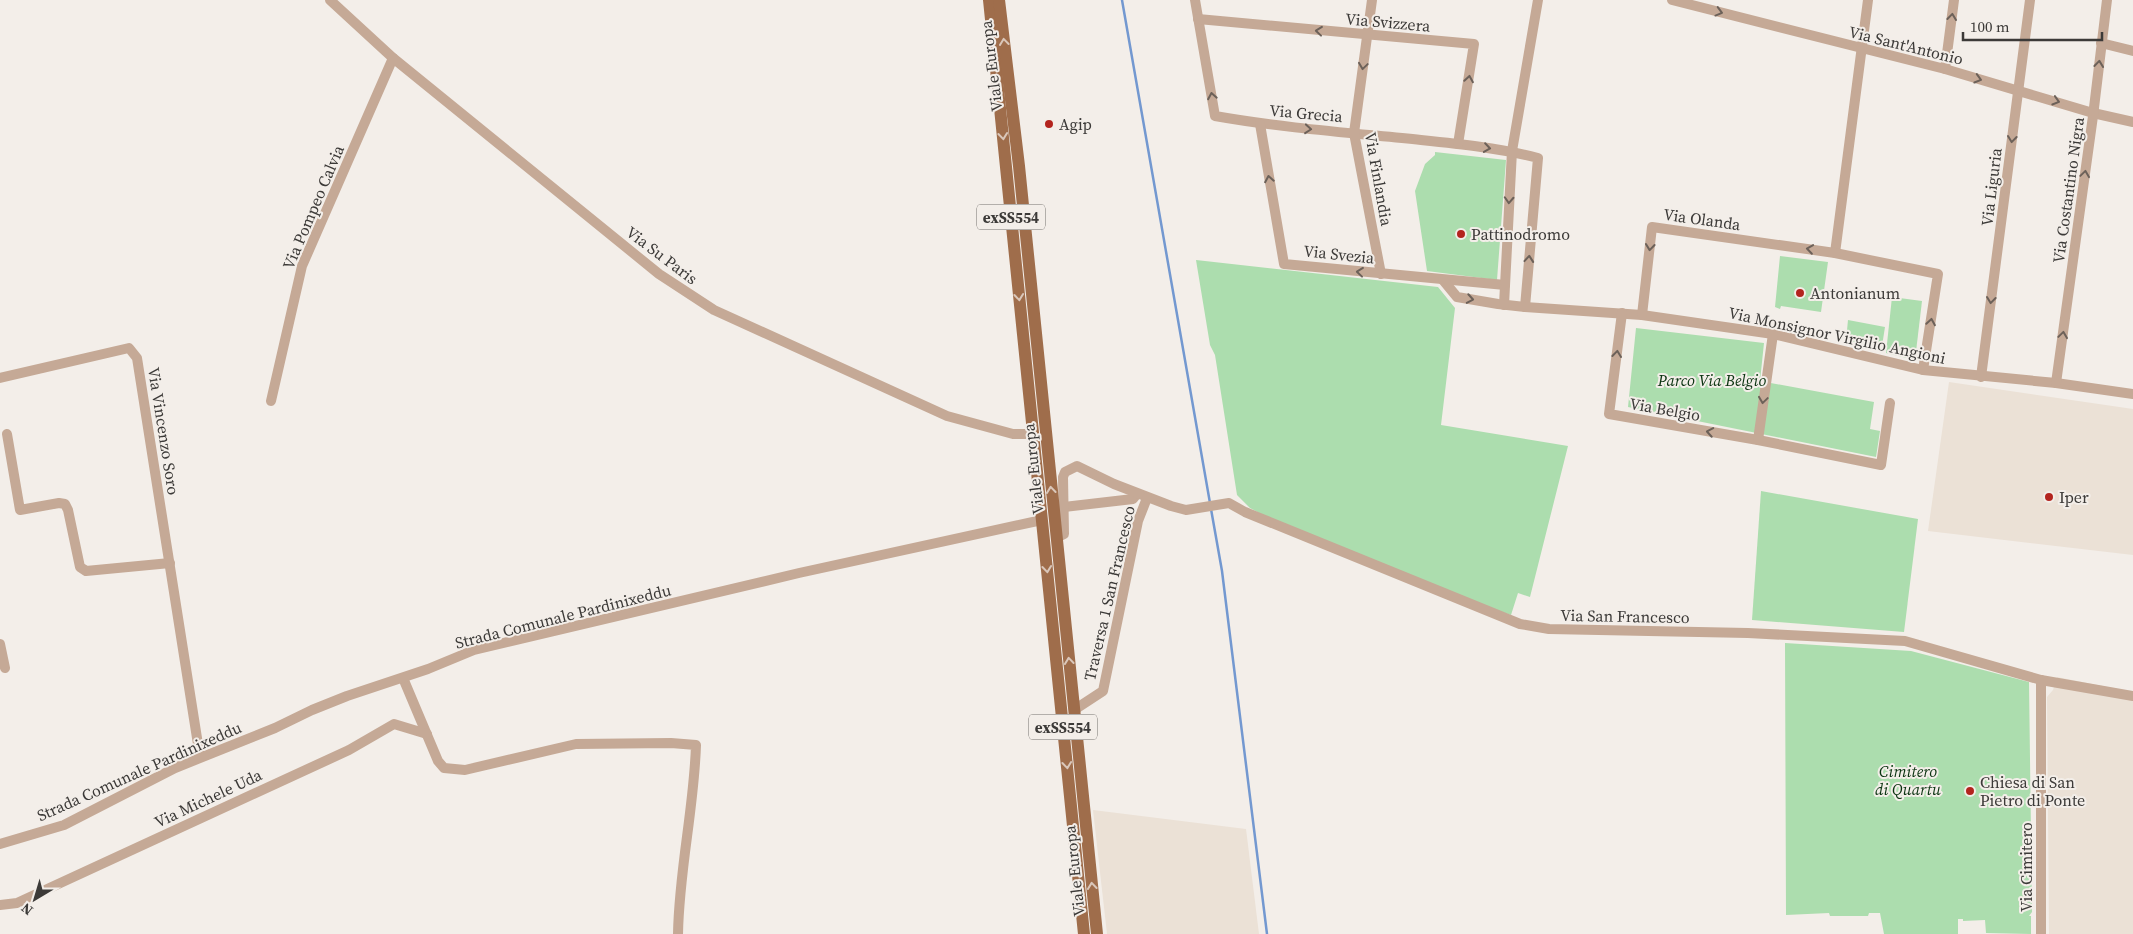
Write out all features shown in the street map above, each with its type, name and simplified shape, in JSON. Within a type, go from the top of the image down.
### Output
[{"type":"main road","name":"Viale Europa","points":[[989,0],[1084,934]]},
{"type":"main road","name":"Viale Europa","points":[[999,0],[1018,166],[1097,934]]},
{"type":"street","name":"Via Su Paris","points":[[330,0],[393,58],[659,274],[714,310],[947,416],[1013,434],[1033,434]]},
{"type":"street","name":"Via Grecia","points":[[1195,0],[1215,116],[1260,124],[1458,144],[1538,158],[1525,307]]},
{"type":"street","name":"Via Finlandia","points":[[1372,0],[1354,133],[1381,274]]},
{"type":"street","points":[[1443,280],[1457,297],[1504,305],[1512,152],[1538,0]]},
{"type":"street","name":"Via Sant'Antonio","points":[[1672,0],[1946,69],[2133,122]]},
{"type":"street","points":[[1835,253],[1868,0]]},
{"type":"street","points":[[1946,69],[1954,0]]},
{"type":"street","name":"Via Liguria","points":[[1981,377],[2030,0]]},
{"type":"street","name":"Via Costantino Nigra","points":[[2056,383],[2107,0]]},
{"type":"street","name":"Via Svizzera","points":[[1198,19],[1367,36],[1474,44],[1458,144]]},
{"type":"street","points":[[2101,43],[2133,51]]},
{"type":"street","name":"Via Pompeo Calvia","points":[[271,401],[302,266],[393,58]]},
{"type":"street","name":"Via Svezia","points":[[1260,124],[1284,264],[1505,285]]},
{"type":"street","name":"Via Olanda","points":[[1642,314],[1652,226],[1835,253],[1938,274],[1923,370]]},
{"type":"street","name":"Via Monsignor Virgilio Angioni","points":[[1504,305],[1642,314],[1772,334],[1923,370],[2056,383],[2133,394]]},
{"type":"street","name":"Via Belgio","points":[[1622,312],[1609,414],[1758,440],[1881,465],[1890,403]]},
{"type":"street","points":[[1758,440],[1772,334]]},
{"type":"street","name":"Via Vincenzo Soro","points":[[0,378],[129,348],[137,358],[200,757]]},
{"type":"street","points":[[7,434],[20,510],[59,503],[65,504],[68,510],[80,567],[86,571],[170,563]]},
{"type":"street","name":"Via San Francesco","points":[[1056,538],[1064,534],[1063,477],[1072,467],[1077,466],[1137,494],[1186,510],[1229,503],[1245,512],[1520,624],[1549,629],[1748,632],[1904,641],[2041,680],[2133,696]]},
{"type":"street","points":[[1064,507],[1133,499],[1137,494]]},
{"type":"street","name":"Traversa 1 San Francesco","points":[[1074,710],[1103,690],[1138,521],[1147,498]]},
{"type":"street","name":"Strada Comunale Pardinixeddu","points":[[0,844],[64,825],[200,757],[275,728],[347,696],[403,678],[474,650],[799,573],[1042,520]]},
{"type":"street","points":[[0,644],[6,668]]},
{"type":"street","points":[[403,678],[438,761],[444,768],[465,770],[576,744],[671,743],[696,745],[695,775],[679,895],[678,934]]},
{"type":"street","name":"Via Cimitero","points":[[2041,680],[2041,934]]},
{"type":"street","name":"Via Michele Uda","points":[[0,905],[17,903],[349,750],[394,724],[427,734]]},
{"type":"shaded area","points":[[1949,382],[2133,409],[2133,555],[1928,531]]},
{"type":"shaded area","points":[[2057,677],[2133,692],[2133,934],[2049,934],[2047,697],[2053,690]]},
{"type":"shaded area","points":[[1093,810],[1246,829],[1259,934],[1107,934]]},
{"type":"green space","name":"Pattinodromo","points":[[1435,152],[1506,160],[1497,280],[1427,271],[1415,191],[1425,164],[1435,155]]},
{"type":"green space","name":"Antonianum","points":[[1780,256],[1828,262],[1821,312],[1781,306],[1780,309],[1775,307]]},
{"type":"green space","points":[[1196,260],[1438,287],[1455,308],[1441,425],[1568,446],[1530,597],[1518,593],[1511,615],[1278,523],[1250,508],[1237,495],[1215,355],[1210,345]]},
{"type":"green space","points":[[1892,297],[1922,301],[1915,360],[1886,353]]},
{"type":"green space","points":[[1848,320],[1885,327],[1882,346],[1846,341]]},
{"type":"green space","name":"Parco Via Belgio","points":[[1636,328],[1764,343],[1760,381],[1874,402],[1870,429],[1880,431],[1876,457],[1628,407]]},
{"type":"green space","points":[[1761,491],[1918,519],[1904,632],[1752,620]]},
{"type":"green space","name":"Cimitero di Quartu","points":[[1785,643],[1911,651],[2029,682],[2032,912],[2029,916],[2031,916],[2031,934],[1986,933],[1985,920],[1963,921],[1963,919],[1958,919],[1958,934],[1884,934],[1880,913],[1869,913],[1868,916],[1830,916],[1829,913],[1786,915]]},
{"type":"waterway","points":[[1122,0],[1210,503]]},
{"type":"waterway","points":[[1211,509],[1222,571],[1267,934]]},
{"type":"place","name":"Agip","points":[[1049,124]]},
{"type":"place","name":"Pattinodromo","points":[[1461,234]]},
{"type":"place","name":"Antonianum","points":[[1800,293]]},
{"type":"place","name":"Iper","points":[[2049,497]]},
{"type":"place","name":"Chiesa di San Pietro di Ponte","points":[[1970,791]]}]
